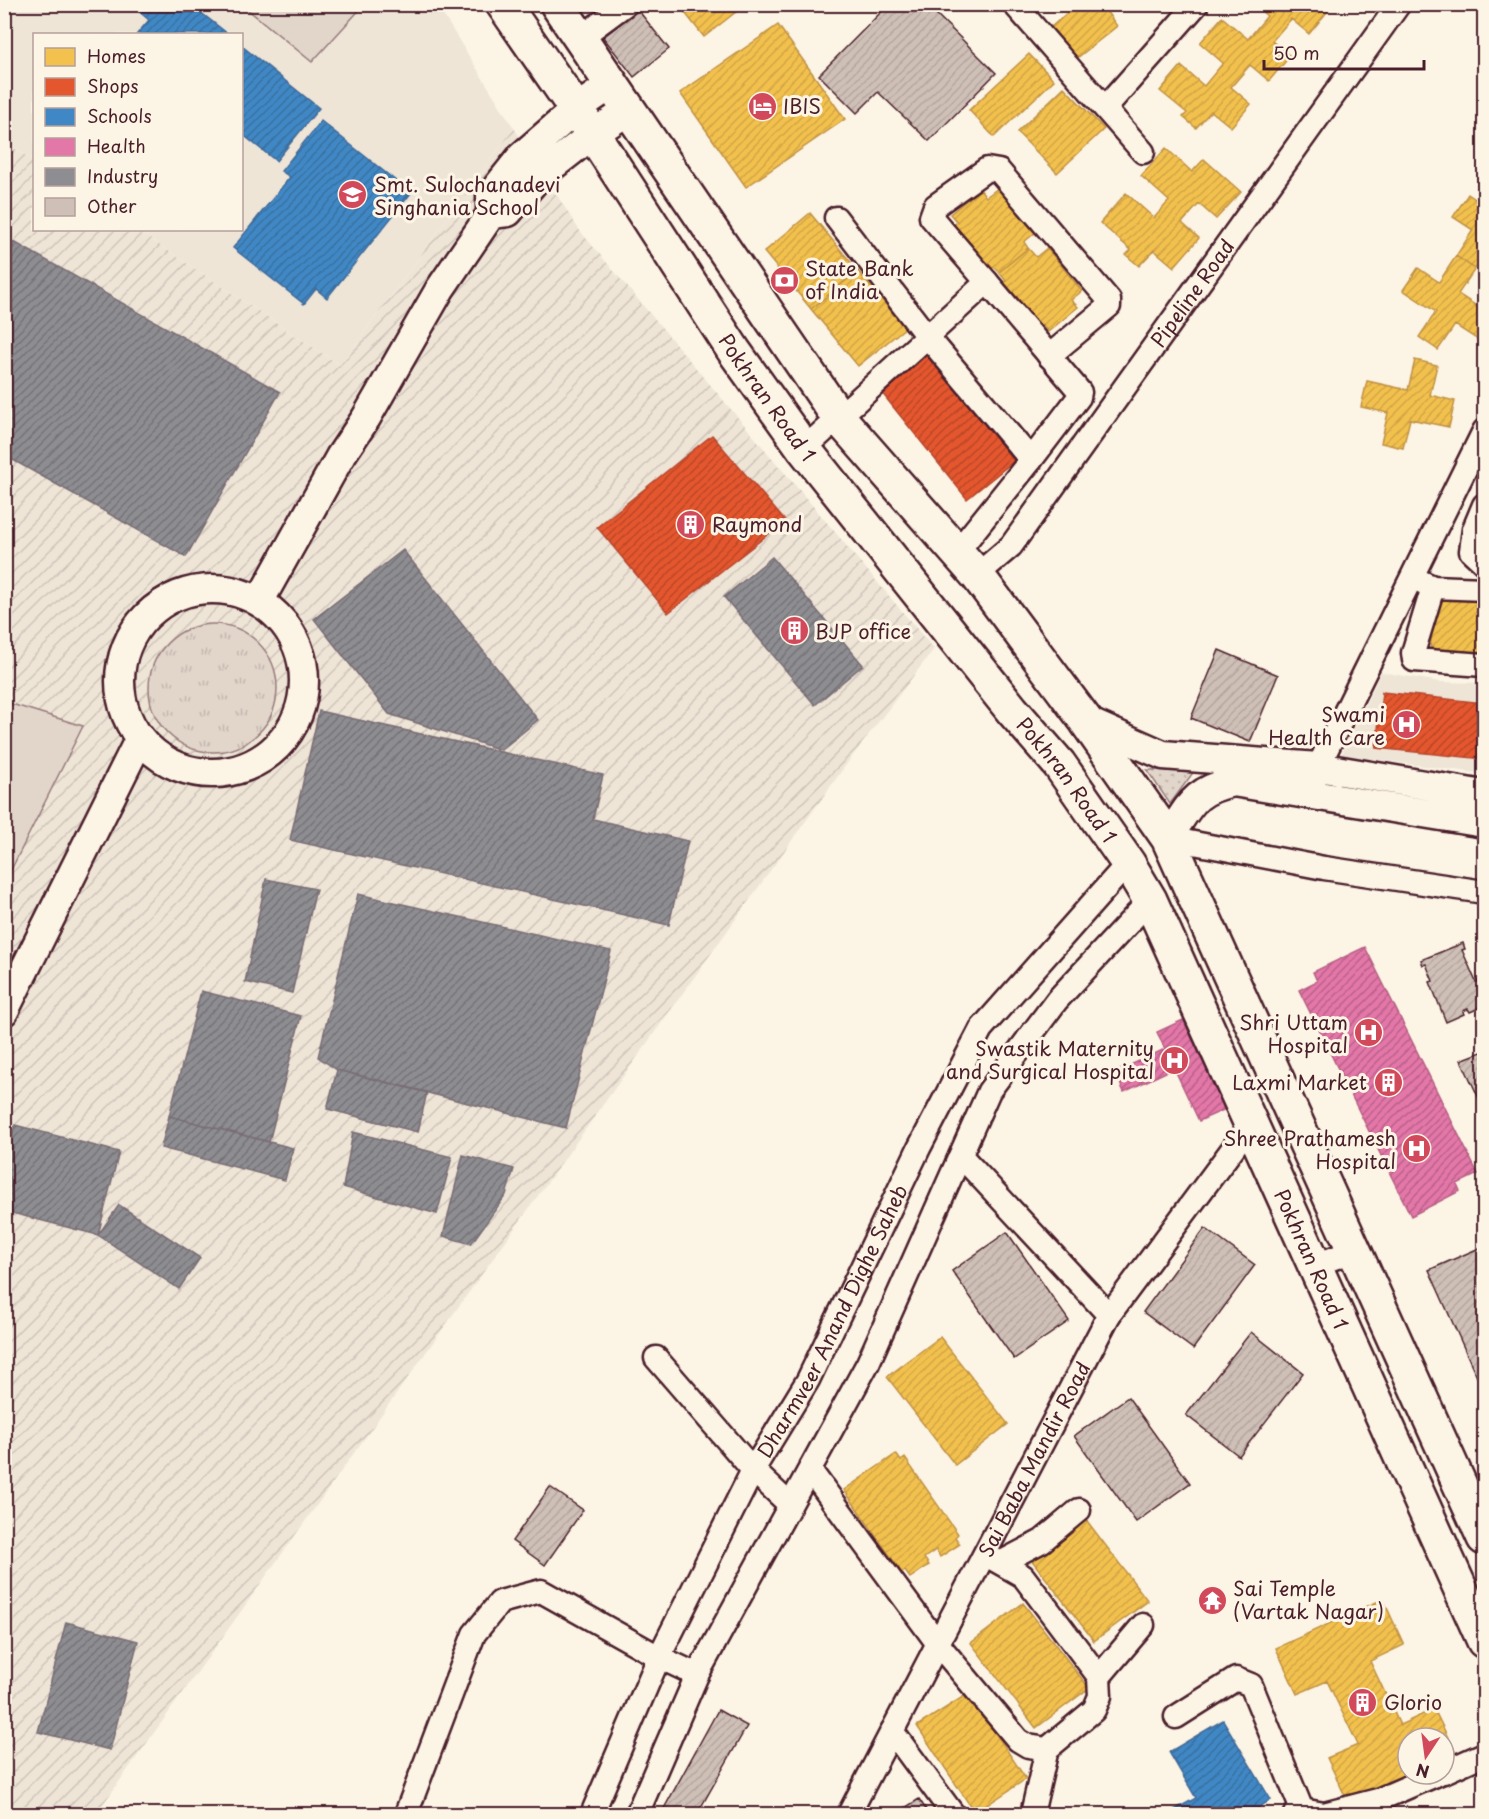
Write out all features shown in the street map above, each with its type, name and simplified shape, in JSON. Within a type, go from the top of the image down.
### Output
[{"type":"main road","name":"Pokhran Road 1","points":[[503,4],[735,351],[804,449],[1012,710],[1059,764],[1128,863],[1150,900],[1485,1641]]},
{"type":"main road","points":[[556,4],[839,418],[972,570],[1086,722],[1168,838],[1485,1538]]},
{"type":"street","points":[[580,38],[626,4]]},
{"type":"street","points":[[1014,4],[1143,152]]},
{"type":"street","name":"Pipeline Road","points":[[972,570],[1011,546],[1399,4]]},
{"type":"street","points":[[1105,108],[1187,9]]},
{"type":"street","points":[[259,602],[340,457],[366,418],[440,289],[491,214],[508,212],[584,122],[621,97]]},
{"type":"street","points":[[972,570],[1031,460],[1079,397],[1076,386],[1049,356],[932,217],[931,213],[935,206],[987,169],[999,171],[1109,300],[1108,306],[1049,356]]},
{"type":"street","points":[[836,218],[926,335],[1031,460]]},
{"type":"street","points":[[804,449],[926,335],[987,282]]},
{"type":"street","points":[[1310,795],[1318,767],[1485,431]]},
{"type":"street","points":[[1485,505],[1470,543],[1471,551],[1485,563]]},
{"type":"street","points":[[1412,577],[1433,587],[1485,589]]},
{"type":"street","points":[[1433,587],[1413,653],[1414,660],[1485,665]]},
{"type":"street","points":[[194,591],[228,591],[259,602],[285,624],[294,639],[302,663],[304,688],[302,705],[287,735],[263,758],[231,771],[197,772],[166,760],[151,751],[140,738],[124,708],[121,691],[123,658],[138,627],[162,604],[194,591]]},
{"type":"street","points":[[1086,722],[1163,755],[1318,767],[1485,795]]},
{"type":"street","points":[[4,1011],[140,738]]},
{"type":"street","points":[[1485,823],[1233,782],[1212,787],[1198,795],[1168,838],[1324,868],[1485,892]]},
{"type":"street","name":"Dharmveer Anand Dighe Saheb","points":[[592,1815],[659,1657],[753,1470],[808,1380],[919,1148],[981,1029],[1128,863]]},
{"type":"street","points":[[637,1815],[697,1675],[868,1363],[989,1091],[1057,1000],[1150,900]]},
{"type":"street","name":"Sai Baba Mandir Road","points":[[849,1815],[938,1644],[994,1558],[1109,1315],[1251,1124]]},
{"type":"street","points":[[961,1156],[1109,1315]]},
{"type":"street","points":[[1315,1265],[1356,1250]]},
{"type":"street","points":[[656,1358],[753,1470],[790,1505]]},
{"type":"street","points":[[810,1470],[938,1644],[1018,1740],[1028,1746],[1047,1749]]},
{"type":"street","points":[[994,1558],[1042,1541],[1079,1510]]},
{"type":"street","points":[[994,1558],[1023,1576],[1099,1677],[1100,1696],[1094,1710],[1047,1749],[1032,1815]]},
{"type":"street","points":[[406,1815],[474,1634],[500,1602],[541,1591],[659,1657],[697,1675]]},
{"type":"street","points":[[1099,1677],[1143,1625]]},
{"type":"street","points":[[1176,1717],[1236,1679],[1251,1685],[1299,1812],[1324,1814],[1378,1800],[1410,1786]]},
{"type":"street","points":[[892,1731],[953,1815]]},
{"type":"street","points":[[1456,1767],[1485,1754]]},
{"type":"shaded area","name":"Smt. Sulochanadevi Singhania School","points":[[4,5],[437,5],[514,128],[340,365],[139,231],[243,231],[243,33],[33,33],[33,160],[5,141]]},
{"type":"shaded area","points":[[514,128],[580,231],[934,649],[848,762],[96,1814],[5,1814],[4,141],[33,160],[33,231],[139,231],[340,365]]},
{"type":"shaded area","points":[[1381,672],[1441,682],[1484,683],[1484,774],[1341,755]]},
{"type":"green space","points":[[242,5],[364,5],[312,62]]},
{"type":"green space","points":[[213,624],[238,629],[258,643],[272,663],[277,688],[272,713],[258,733],[238,747],[213,752],[188,747],[168,733],[154,713],[149,688],[154,663],[168,643],[188,629]]},
{"type":"green space","points":[[4,702],[83,726],[5,882]]},
{"type":"green space","points":[[1147,770],[1195,770],[1170,804]]},
{"type":"building: Homes","points":[[678,4],[746,4],[704,37]]},
{"type":"building: Homes","points":[[1077,4],[1108,4],[1104,8],[1117,26],[1076,59],[1051,27]]},
{"type":"building: Homes","points":[[1253,4],[1332,6],[1309,34],[1291,19],[1272,41],[1290,56],[1269,81],[1250,65],[1231,87],[1251,104],[1231,127],[1211,111],[1196,128],[1183,117],[1187,113],[1160,91],[1181,66],[1204,86],[1223,63],[1200,43],[1222,17],[1248,39],[1267,16]]},
{"type":"building: Homes","name":"IBIS","points":[[778,25],[845,119],[746,187],[680,93]]},
{"type":"building: Homes","points":[[1029,54],[1054,80],[994,137],[969,110]]},
{"type":"building: Homes","points":[[1064,87],[1104,129],[1057,173],[1017,132]]},
{"type":"building: Homes","points":[[1166,148],[1192,172],[1204,159],[1241,192],[1216,219],[1199,204],[1182,223],[1199,238],[1174,267],[1154,250],[1139,266],[1126,255],[1131,250],[1100,223],[1126,193],[1154,218],[1169,201],[1141,176]]},
{"type":"building: Homes","points":[[998,188],[1035,233],[1024,242],[1028,248],[999,272],[994,267],[983,275],[946,230],[957,222],[950,214],[980,189],[986,197]]},
{"type":"building: Homes","points":[[1468,194],[1484,205],[1484,255],[1475,269],[1456,256],[1473,230],[1453,217]]},
{"type":"building: Homes","points":[[810,213],[858,271],[811,309],[764,252]]},
{"type":"building: Homes","points":[[1028,248],[1036,257],[1047,248],[1082,291],[1071,300],[1078,307],[1048,332],[1042,324],[1033,332],[997,288],[1006,281],[999,272]]},
{"type":"building: Homes","points":[[1456,256],[1475,269],[1458,294],[1484,311],[1484,330],[1478,340],[1455,325],[1438,350],[1419,337],[1436,312],[1403,290],[1418,268],[1439,282]]},
{"type":"building: Homes","points":[[858,271],[905,328],[858,366],[811,309]]},
{"type":"building: Homes","points":[[1415,360],[1437,365],[1430,395],[1455,401],[1449,427],[1410,419],[1403,448],[1381,443],[1388,413],[1361,407],[1367,381],[1408,390]]},
{"type":"building: Homes","points":[[1434,592],[1484,595],[1484,661],[1430,657]]},
{"type":"building: Homes","points":[[940,1337],[1008,1424],[955,1465],[887,1377]]},
{"type":"building: Homes","points":[[896,1454],[901,1461],[905,1458],[958,1534],[955,1537],[960,1544],[940,1557],[936,1550],[924,1558],[929,1565],[910,1578],[905,1571],[902,1573],[844,1490]]},
{"type":"building: Homes","points":[[1084,1517],[1148,1601],[1094,1641],[1030,1558]]},
{"type":"building: Homes","name":"Glorio","points":[[1383,1599],[1404,1645],[1370,1661],[1400,1725],[1434,1709],[1442,1726],[1396,1726],[1396,1782],[1349,1804],[1327,1758],[1358,1745],[1327,1681],[1297,1694],[1276,1648]]},
{"type":"building: Homes","points":[[1023,1603],[1089,1688],[1036,1728],[971,1643]]},
{"type":"building: Homes","points":[[969,1693],[1026,1779],[975,1813],[917,1726]]},
{"type":"building: Shops","points":[[926,350],[1014,461],[967,499],[878,388]]},
{"type":"building: Shops","name":"Raymond","points":[[712,435],[785,521],[668,613],[597,527]]},
{"type":"building: Shops","points":[[1382,692],[1484,703],[1484,759],[1376,748]]},
{"type":"building: Schools","points":[[130,4],[190,4],[227,33],[138,33],[149,20]]},
{"type":"building: Schools","points":[[243,47],[319,108],[276,161],[243,135]]},
{"type":"building: Schools","points":[[321,121],[411,193],[327,298],[316,289],[304,304],[233,248],[290,177],[281,171]]},
{"type":"building: Schools","points":[[1223,1720],[1271,1800],[1254,1810],[1256,1814],[1167,1814],[1196,1798],[1169,1752]]},
{"type":"building: Health","name":"Laxmi Market","points":[[1365,947],[1478,1174],[1457,1184],[1460,1191],[1411,1216],[1299,990],[1317,981],[1313,972]]},
{"type":"building: Health","points":[[1183,1020],[1226,1109],[1199,1121],[1174,1068],[1124,1092],[1115,1072],[1165,1049],[1157,1032]]},
{"type":"building: Industry","points":[[14,242],[280,392],[186,557],[4,455],[4,258]]},
{"type":"building: Industry","points":[[403,550],[538,720],[501,750],[389,714],[314,619]]},
{"type":"building: Industry","name":"BJP office","points":[[772,557],[863,665],[815,705],[724,597]]},
{"type":"building: Industry","points":[[319,711],[603,775],[593,819],[688,841],[669,925],[290,840]]},
{"type":"building: Industry","points":[[266,879],[316,889],[292,993],[245,982]]},
{"type":"building: Industry","points":[[358,894],[611,951],[566,1128],[337,1070],[318,1057]]},
{"type":"building: Industry","points":[[201,991],[301,1016],[269,1142],[169,1116]]},
{"type":"building: Industry","points":[[337,1070],[427,1092],[418,1132],[327,1109]]},
{"type":"building: Industry","points":[[169,1116],[293,1148],[285,1180],[161,1148]]},
{"type":"building: Industry","points":[[15,1125],[119,1152],[98,1235],[4,1211],[4,1165]]},
{"type":"building: Industry","points":[[353,1132],[452,1157],[437,1214],[343,1187]]},
{"type":"building: Industry","points":[[463,1155],[514,1169],[506,1195],[471,1244],[443,1236]]},
{"type":"building: Industry","points":[[119,1205],[200,1258],[179,1289],[98,1235]]},
{"type":"building: Industry","points":[[66,1622],[138,1641],[110,1750],[38,1732]]},
{"type":"building: Other","points":[[889,4],[926,4],[996,73],[929,141],[878,92],[857,113],[819,75]]},
{"type":"building: Other","points":[[638,10],[669,49],[634,77],[603,37]]},
{"type":"building: Other","points":[[1219,650],[1278,675],[1250,742],[1191,718]]},
{"type":"building: Other","points":[[1463,943],[1465,949],[1462,950],[1476,982],[1480,980],[1484,992],[1484,1006],[1470,1012],[1468,1009],[1463,1011],[1464,1014],[1446,1022],[1430,982],[1433,981],[1426,964],[1423,965],[1421,960]]},
{"type":"building: Other","points":[[1484,1051],[1484,1106],[1483,1107],[1461,1060]]},
{"type":"building: Other","points":[[1205,1228],[1255,1265],[1193,1349],[1143,1312]]},
{"type":"building: Other","points":[[1007,1232],[1069,1321],[1014,1359],[952,1271]]},
{"type":"building: Other","points":[[1484,1246],[1484,1384],[1481,1386],[1429,1270]]},
{"type":"building: Other","points":[[1251,1332],[1303,1373],[1239,1456],[1186,1415]]},
{"type":"building: Other","points":[[1128,1397],[1190,1483],[1136,1522],[1074,1436]]},
{"type":"building: Other","points":[[550,1487],[583,1510],[545,1565],[512,1541]]},
{"type":"building: Other","points":[[718,1710],[747,1726],[697,1814],[661,1814]]},
{"type":"building: Other","points":[[919,1799],[929,1814],[895,1814]]},
{"type":"waterway","points":[[1477,1814],[1484,1812]]},
{"type":"place","name":"IBIS","points":[[762,106]]},
{"type":"place","name":"Smt. Sulochanadevi Singhania School","points":[[353,195]]},
{"type":"place","name":"State Bank of India","points":[[784,280]]},
{"type":"place","name":"Raymond","points":[[691,524]]},
{"type":"place","name":"BJP office","points":[[794,631]]},
{"type":"place","name":"Swami Health Care","points":[[1406,725]]},
{"type":"place","name":"Shri Uttam Hospital","points":[[1369,1033]]},
{"type":"place","name":"Swastik Maternity and Surgical Hospital","points":[[1175,1060]]},
{"type":"place","name":"Laxmi Market","points":[[1388,1082]]},
{"type":"place","name":"Shree Prathamesh Hospital","points":[[1417,1149]]},
{"type":"place","name":"Sai Temple (Vartak Nagar)","points":[[1212,1600]]},
{"type":"place","name":"Glorio","points":[[1363,1702]]}]
